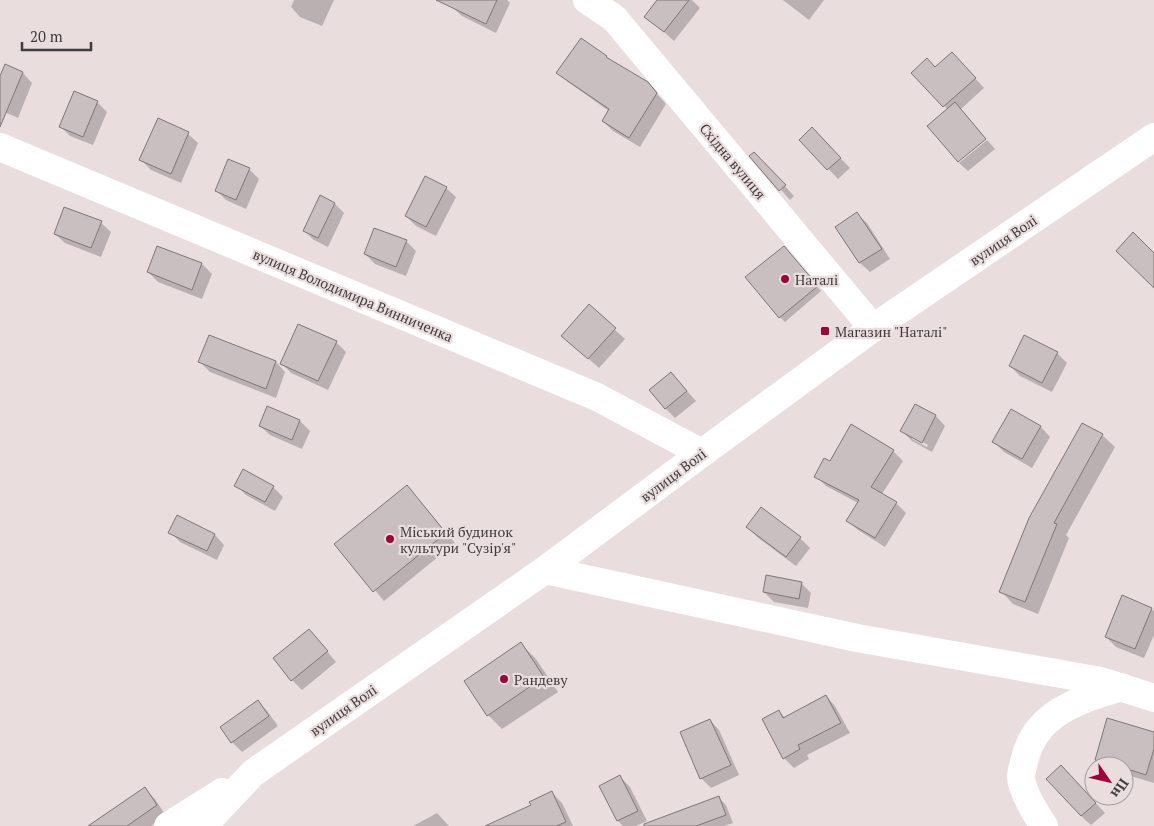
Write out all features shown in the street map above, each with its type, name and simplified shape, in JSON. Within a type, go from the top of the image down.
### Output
[{"type":"street","name":"Східна вулиця","points":[[587,0],[614,18],[873,328]]},
{"type":"street","name":"вулиця Волі","points":[[204,826],[253,773],[546,570],[873,328],[1154,137]]},
{"type":"street","name":"вулиця Володимира Винниченка","points":[[0,147],[597,397],[702,453]]},
{"type":"street","points":[[546,570],[857,638],[1101,681],[1154,698]]},
{"type":"street","points":[[1044,826],[1030,803],[1021,778],[1026,749],[1037,731],[1055,714],[1083,698],[1121,687]]},
{"type":"street","points":[[168,826],[253,773]]},
{"type":"building","points":[[436,0],[497,0],[486,24]]},
{"type":"building","points":[[657,0],[689,0],[664,32],[644,17]]},
{"type":"building","points":[[581,38],[606,57],[648,82],[657,93],[629,138],[602,121],[609,109],[556,73]]},
{"type":"building","points":[[952,52],[976,78],[943,107],[911,73],[927,58],[935,67]]},
{"type":"building","points":[[5,64],[23,72],[0,127],[0,76]]},
{"type":"building","points":[[74,91],[98,101],[83,137],[59,127]]},
{"type":"building","points":[[955,102],[986,139],[958,162],[927,126]]},
{"type":"building","points":[[158,118],[189,132],[171,174],[139,160]]},
{"type":"building","points":[[812,127],[841,158],[827,170],[799,140]]},
{"type":"building","points":[[754,152],[786,185],[779,191],[749,156]]},
{"type":"building","points":[[228,159],[250,168],[236,200],[215,191]]},
{"type":"building","points":[[425,176],[447,187],[426,227],[405,216]]},
{"type":"building","points":[[320,195],[335,203],[318,238],[303,231]]},
{"type":"building","points":[[64,207],[102,221],[91,248],[54,234]]},
{"type":"building","points":[[857,212],[882,249],[859,263],[835,227]]},
{"type":"building","points":[[374,228],[407,240],[396,267],[364,254]]},
{"type":"building","points":[[1133,232],[1154,253],[1154,288],[1116,251]]},
{"type":"building","points":[[157,246],[202,263],[192,290],[147,272]]},
{"type":"building","name":"Наталі","points":[[784,246],[818,286],[779,318],[745,277]]},
{"type":"building","points":[[589,304],[616,328],[588,359],[561,336]]},
{"type":"building","points":[[298,324],[337,341],[318,381],[280,364]]},
{"type":"building","points":[[209,335],[276,361],[266,389],[198,362]]},
{"type":"building","points":[[1024,335],[1058,352],[1042,383],[1009,366]]},
{"type":"building","points":[[671,372],[687,391],[665,409],[649,390]]},
{"type":"building","points":[[915,404],[936,415],[922,443],[900,431]]},
{"type":"building","points":[[267,406],[300,420],[292,440],[259,426]]},
{"type":"building","points":[[1011,409],[1041,426],[1022,459],[992,442]]},
{"type":"building","points":[[1082,423],[1103,434],[1054,523],[1057,524],[1025,602],[999,592],[1029,518]]},
{"type":"building","points":[[851,424],[894,450],[871,487],[897,502],[875,538],[846,521],[859,500],[814,477],[824,458],[830,461]]},
{"type":"building","points":[[243,469],[274,486],[265,502],[234,486]]},
{"type":"building","name":"Міський будинок культури \"Сузір'я\"","points":[[407,485],[446,533],[373,592],[334,544]]},
{"type":"building","points":[[761,507],[801,537],[786,557],[746,527]]},
{"type":"building","points":[[177,515],[215,534],[207,551],[168,533]]},
{"type":"building","points":[[766,575],[802,582],[799,599],[763,592]]},
{"type":"building","points":[[1122,595],[1152,608],[1135,649],[1105,637]]},
{"type":"building","points":[[309,629],[328,651],[291,681],[273,658]]},
{"type":"building","name":"Рандеву","points":[[521,642],[544,677],[487,716],[464,681]]},
{"type":"building","points":[[826,695],[841,723],[798,745],[800,749],[783,759],[762,719],[779,710],[783,718]]},
{"type":"building","points":[[258,700],[269,716],[231,743],[220,727]]},
{"type":"building","points":[[1107,718],[1154,732],[1154,749],[1146,775],[1134,771],[1134,756],[1096,756]]},
{"type":"building","points":[[710,719],[731,765],[700,779],[680,732]]},
{"type":"building","points":[[1061,765],[1084,790],[1084,806],[1093,806],[1081,816],[1046,779]]},
{"type":"building","points":[[620,775],[638,811],[617,821],[599,786]]},
{"type":"building","points":[[145,787],[157,805],[127,826],[88,826]]},
{"type":"building","points":[[552,791],[566,822],[556,826],[485,826],[531,805],[529,802]]},
{"type":"building","points":[[719,796],[726,815],[696,826],[644,826],[644,824]]},
{"type":"place","name":"Наталі","points":[[785,279]]},
{"type":"place","name":"Магазин \"Наталі\"","points":[[825,331]]},
{"type":"place","name":"Міський будинок культури \"Сузір'я\"","points":[[390,539]]},
{"type":"place","name":"Рандеву","points":[[504,679]]}]
